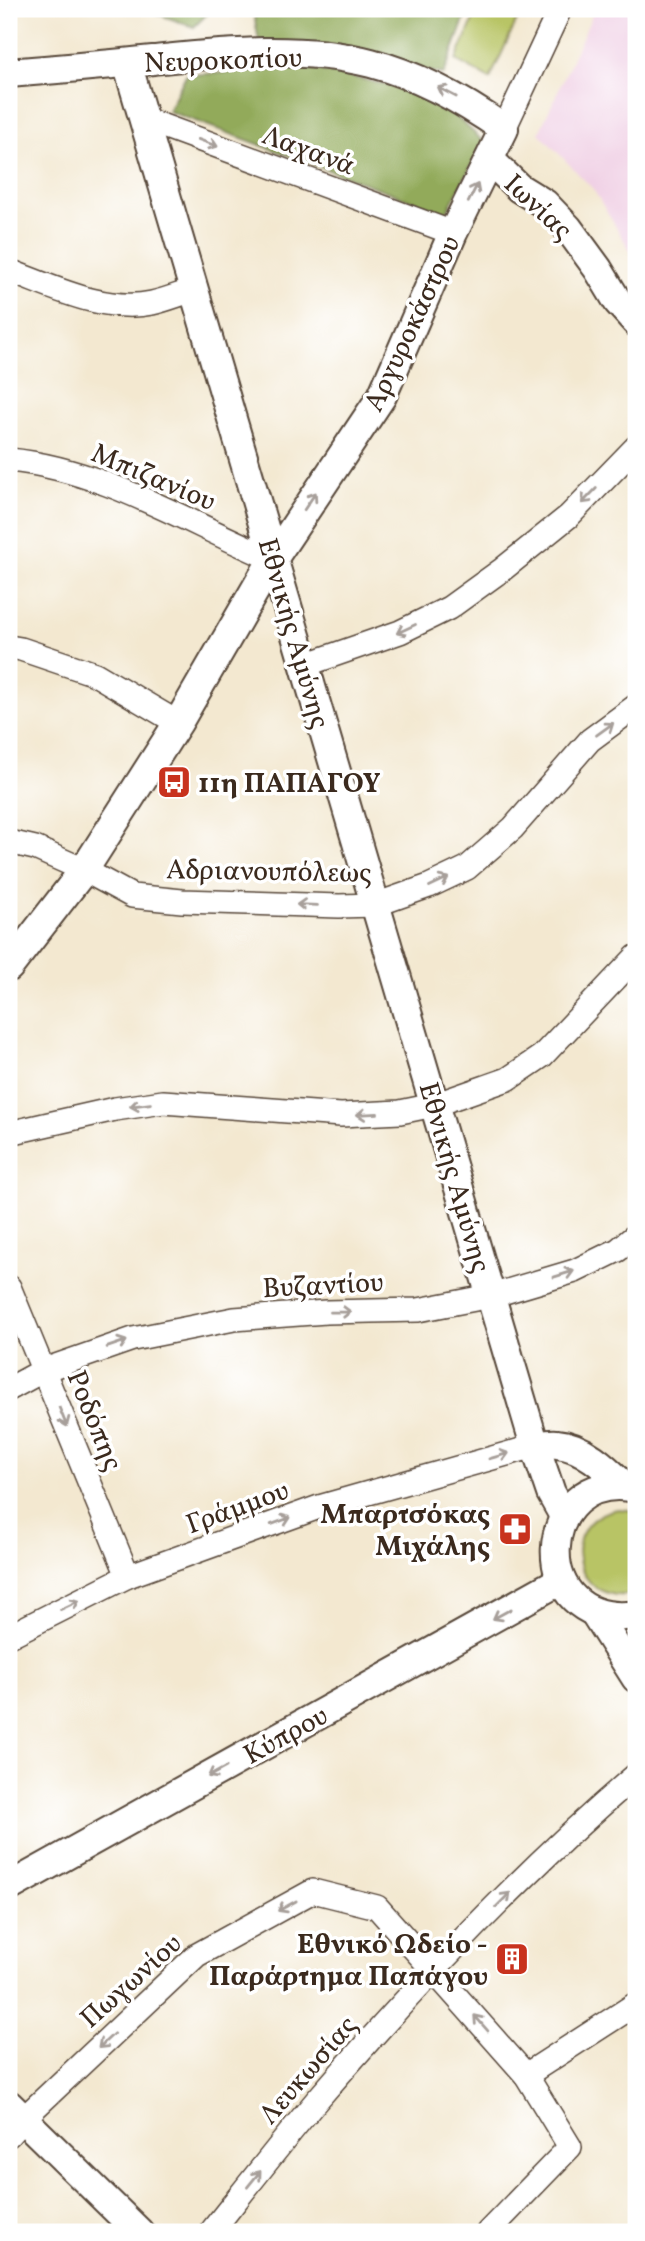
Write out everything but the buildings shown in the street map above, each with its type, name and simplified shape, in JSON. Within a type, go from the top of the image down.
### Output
[{"type":"street","points":[[504,129],[560,9]]},
{"type":"street","name":"Νευροκοπίου","points":[[9,73],[234,52],[279,51],[369,62],[404,73],[470,104],[504,129]]},
{"type":"street","name":"Εθνικής Αμύνης","points":[[127,63],[535,1446],[551,1493],[564,1516]]},
{"type":"street","name":"Λαχανά","points":[[144,120],[453,233]]},
{"type":"street","name":"Αργυροκάστρου","points":[[9,967],[84,870],[178,723],[273,559],[382,396],[453,233],[504,129]]},
{"type":"street","name":"Ιωνίας","points":[[489,160],[519,188],[545,204],[568,228],[618,302],[636,322]]},
{"type":"street","points":[[9,271],[94,301],[124,305],[152,304],[194,290]]},
{"type":"street","points":[[304,665],[400,632],[449,608],[569,516],[636,447]]},
{"type":"street","name":"Μπιζανίου","points":[[9,460],[36,463],[116,486],[273,559]]},
{"type":"street","points":[[9,647],[94,674],[178,723]]},
{"type":"street","name":"Αδριανουπόλεως","points":[[9,842],[35,848],[132,896],[195,901],[375,905],[467,869],[513,828],[590,740],[636,706]]},
{"type":"street","points":[[9,1133],[115,1109],[163,1102],[341,1115],[400,1112],[434,1105],[508,1079],[542,1056],[636,957]]},
{"type":"street","name":"Βυζαντίου","points":[[9,1389],[44,1370],[133,1339],[234,1319],[326,1312],[418,1310],[491,1296],[575,1271],[618,1250],[636,1235]]},
{"type":"street","name":"Ροδόπης","points":[[9,1286],[128,1576]]},
{"type":"street","points":[[535,1446],[559,1444],[576,1449],[604,1466],[630,1487]]},
{"type":"street","name":"Γράμμου","points":[[9,1636],[128,1576],[319,1507],[535,1446]]},
{"type":"street","points":[[630,1487],[600,1488],[580,1499],[564,1516],[556,1537],[555,1559],[561,1580],[575,1599],[594,1612],[617,1618],[636,1615]]},
{"type":"street","name":"Κύπρου","points":[[9,1887],[561,1580]]},
{"type":"street","points":[[594,1612],[636,1678]]},
{"type":"street","name":"Λευκωσίας","points":[[211,2232],[317,2101],[434,1969],[576,1826],[636,1775]]},
{"type":"street","name":"Πωγωνίου","points":[[13,2120],[197,1955],[313,1891],[377,1907],[526,2075],[570,2147],[488,2232]]},
{"type":"street","points":[[526,2075],[636,2004]]},
{"type":"street","points":[[13,2120],[139,2232]]},
{"type":"shaded area","points":[[595,9],[636,9],[636,260],[593,189],[539,133]]},
{"type":"green space","points":[[144,9],[212,9],[194,27]]},
{"type":"green space","points":[[253,9],[468,9],[444,74],[259,42]]},
{"type":"green space","points":[[478,9],[522,9],[490,79],[456,60]]},
{"type":"green space","points":[[309,68],[397,87],[448,109],[484,142],[446,213],[168,111],[186,75]]},
{"type":"green space","points":[[619,1509],[636,1511],[636,1593],[614,1595],[597,1588],[586,1577],[579,1561],[579,1544],[585,1529],[598,1516]]},
{"type":"place","name":"11η ΠΑΠΑΓΟΥ","points":[[174,782]]},
{"type":"place","name":"Μπαρτσόκας Μιχάλης","points":[[515,1529]]},
{"type":"place","name":"Εθνικό Ωδείο - Παράρτημα Παπάγου","points":[[512,1959]]}]
